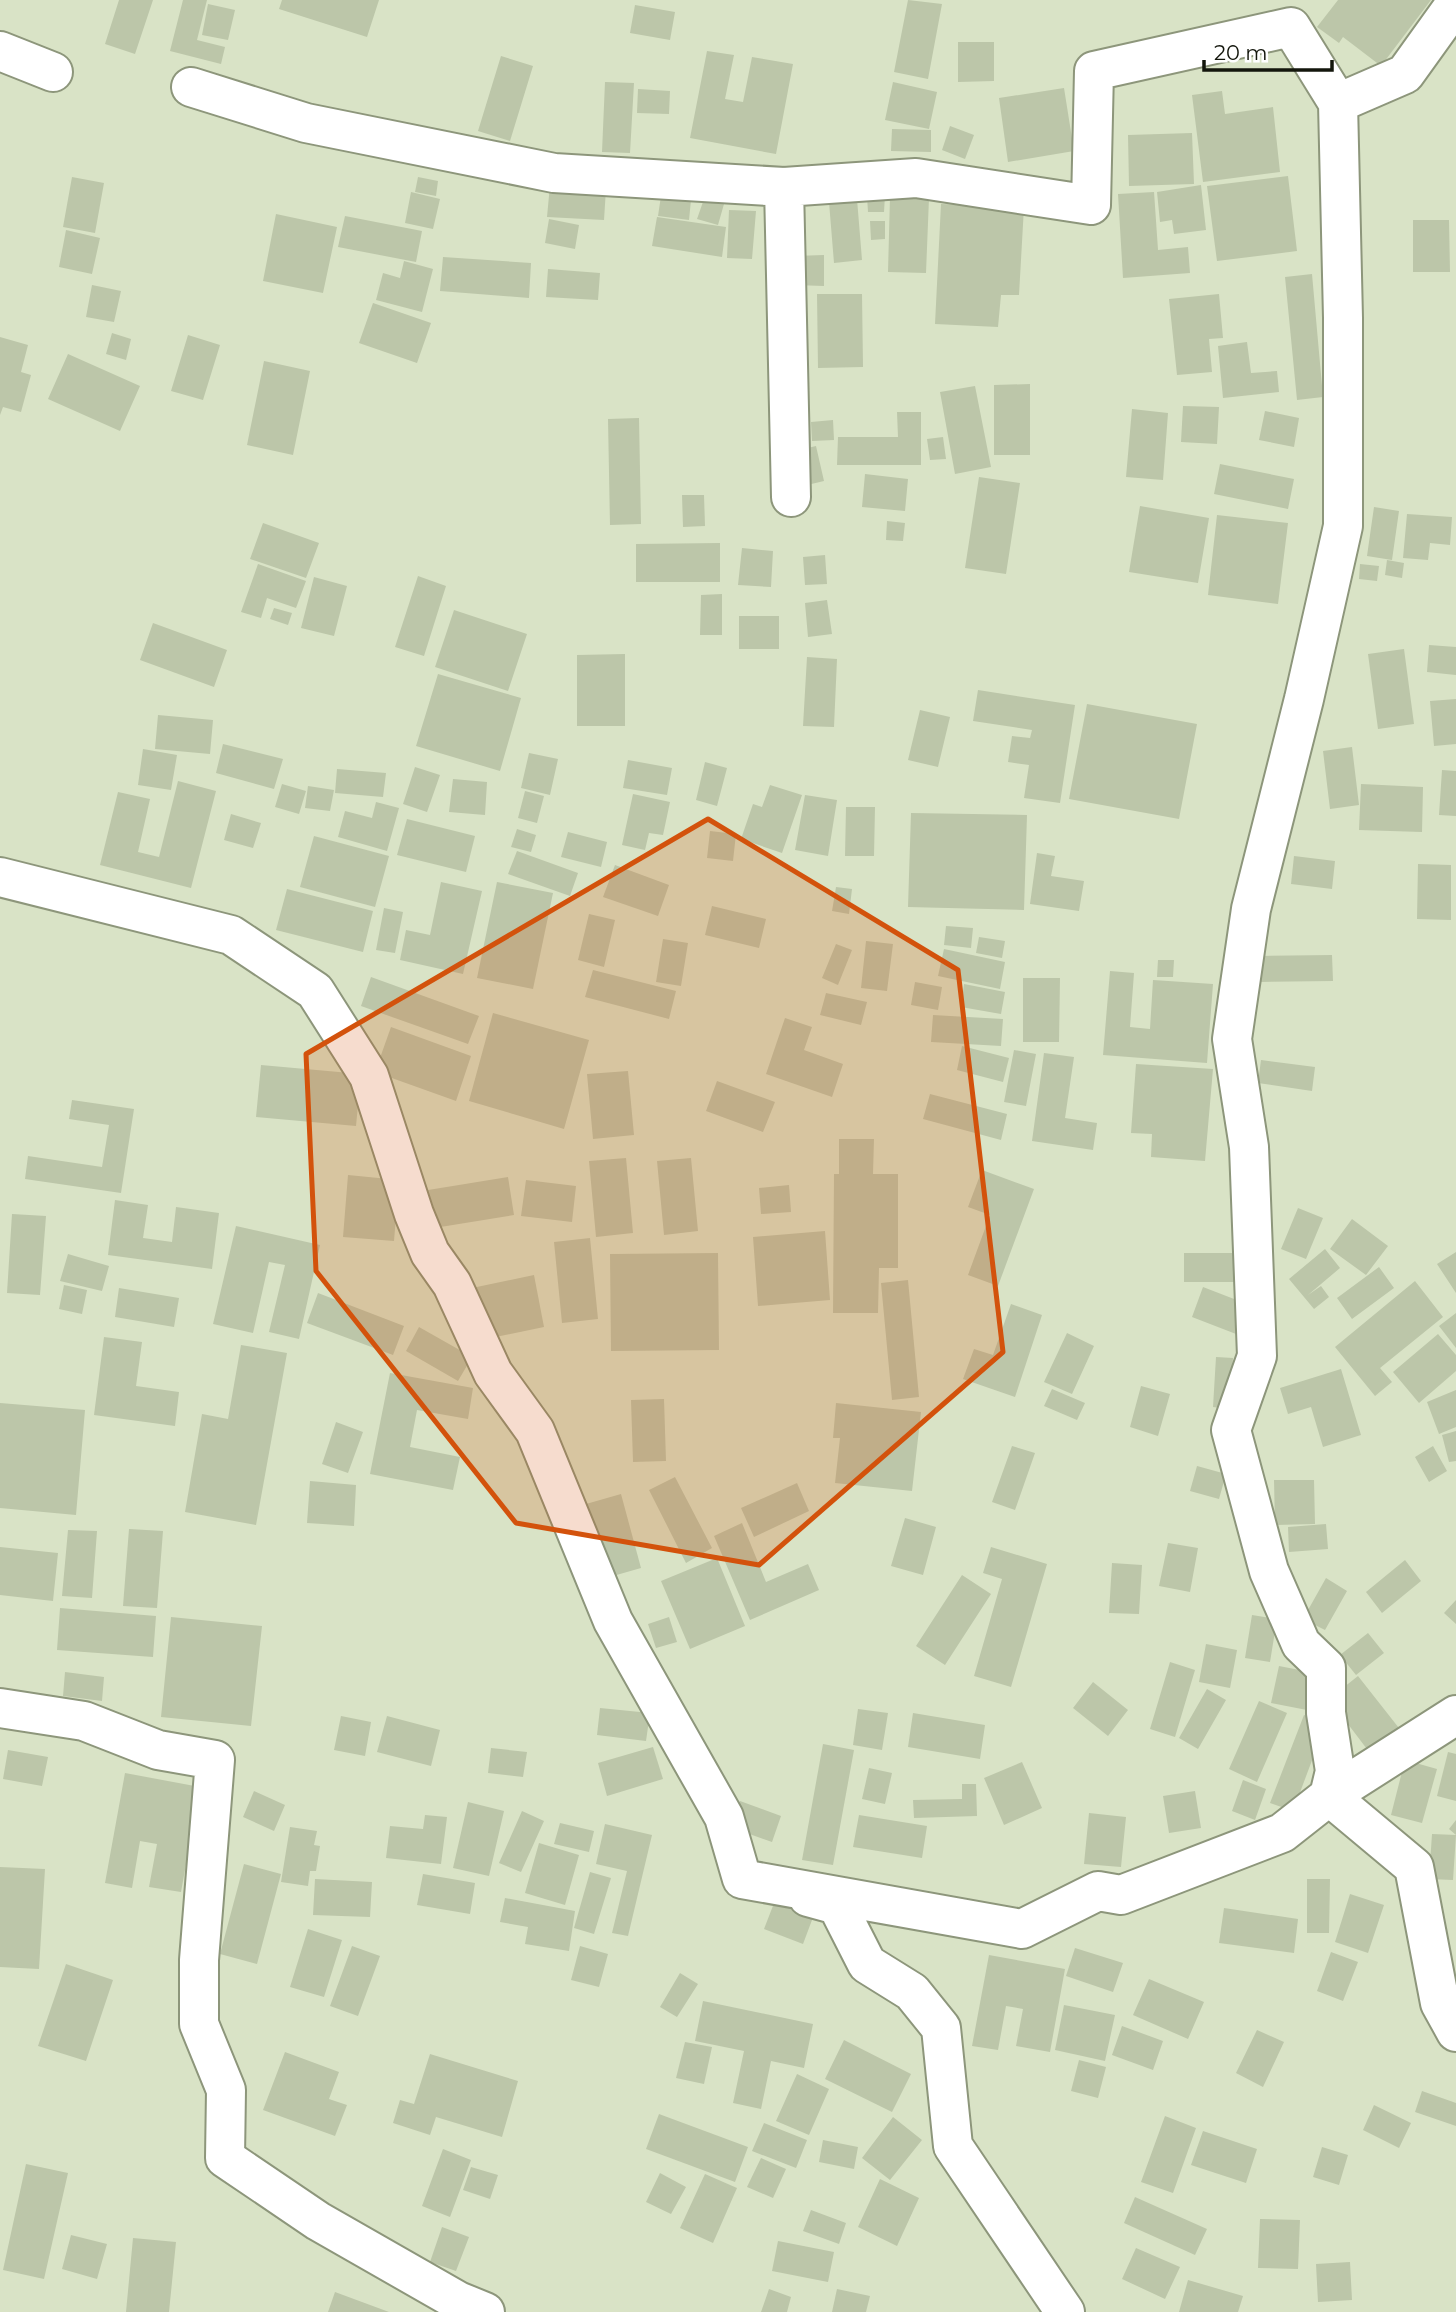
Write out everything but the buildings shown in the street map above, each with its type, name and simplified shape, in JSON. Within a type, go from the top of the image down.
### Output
[{"type":"street","points":[[1338,103],[1405,74],[1456,3]]},
{"type":"street","points":[[191,87],[306,123],[554,173],[784,187],[916,178],[1091,205],[1094,71],[1292,27],[1338,103],[1343,318],[1343,526],[1304,699],[1251,909],[1232,1039],[1249,1147],[1257,1356],[1231,1430],[1269,1571],[1301,1644],[1326,1668],[1326,1713],[1335,1771],[1329,1796]]},
{"type":"street","points":[[0,51],[53,72]]},
{"type":"street","points":[[784,187],[790,497]]},
{"type":"street","points":[[0,877],[232,935],[315,991],[369,1076],[430,1253],[452,1284],[492,1373],[536,1431],[613,1621],[724,1816],[742,1879],[1021,1928],[1098,1891],[1121,1895],[1282,1833],[1329,1796],[1456,1715]]},
{"type":"street","points":[[0,1709],[84,1721],[158,1750],[215,1760],[199,1959],[199,2024],[226,2090],[225,2158],[318,2221],[458,2301],[485,2312]]},
{"type":"street","points":[[1329,1796],[1414,1867],[1440,2003],[1456,2032]]},
{"type":"street","points":[[752,1880],[837,1905],[867,1964],[912,1992],[941,2028],[953,2146],[1065,2312]]},
{"type":"highlighted area","points":[[708,819],[958,970],[1003,1352],[759,1565],[516,1523],[316,1271],[306,1054]]}]
